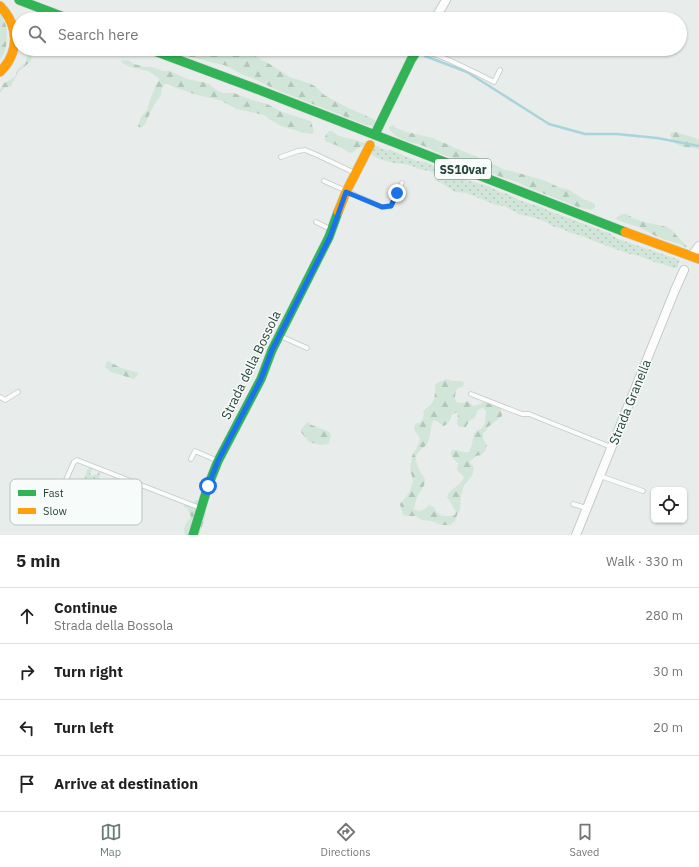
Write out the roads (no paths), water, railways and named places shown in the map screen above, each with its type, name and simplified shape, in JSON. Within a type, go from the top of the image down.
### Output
[{"type":"main road","points":[[19,0],[51,12]]},
{"type":"main road","points":[[0,6],[9,16],[12,23]]},
{"type":"main road","points":[[0,72],[12,56]]},
{"type":"main road","name":"SS10var","points":[[168,56],[446,162],[520,192],[648,240],[696,256]]},
{"type":"main road","points":[[376,132],[413,56]]},
{"type":"main road","name":"Strada della Bossola","points":[[193,535],[208,486],[218,461],[261,379],[272,350],[330,237],[346,192],[370,145]]},
{"type":"street","points":[[439,12],[446,0]]},
{"type":"street","points":[[696,256],[699,246]]},
{"type":"street","name":"Strada Granella","points":[[576,535],[684,270]]},
{"type":"lane","points":[[440,56],[473,70],[494,82],[500,70]]},
{"type":"lane","points":[[281,157],[305,150],[355,173]]},
{"type":"lane","points":[[324,181],[382,207],[391,206],[402,183]]},
{"type":"lane","points":[[316,222],[332,230]]},
{"type":"lane","points":[[279,336],[307,348]]},
{"type":"lane","points":[[0,397],[5,400],[18,392]]},
{"type":"lane","points":[[471,394],[522,414],[529,414],[611,447]]},
{"type":"lane","points":[[191,459],[195,450],[218,461]]},
{"type":"lane","points":[[66,479],[74,462],[77,460],[126,479]]},
{"type":"lane","points":[[600,475],[643,491]]},
{"type":"lane","points":[[142,485],[202,508]]},
{"type":"lane","points":[[573,504],[586,508]]},
{"type":"waterway","points":[[425,56],[467,72],[549,124],[585,134],[617,134],[657,138],[699,146]]}]
